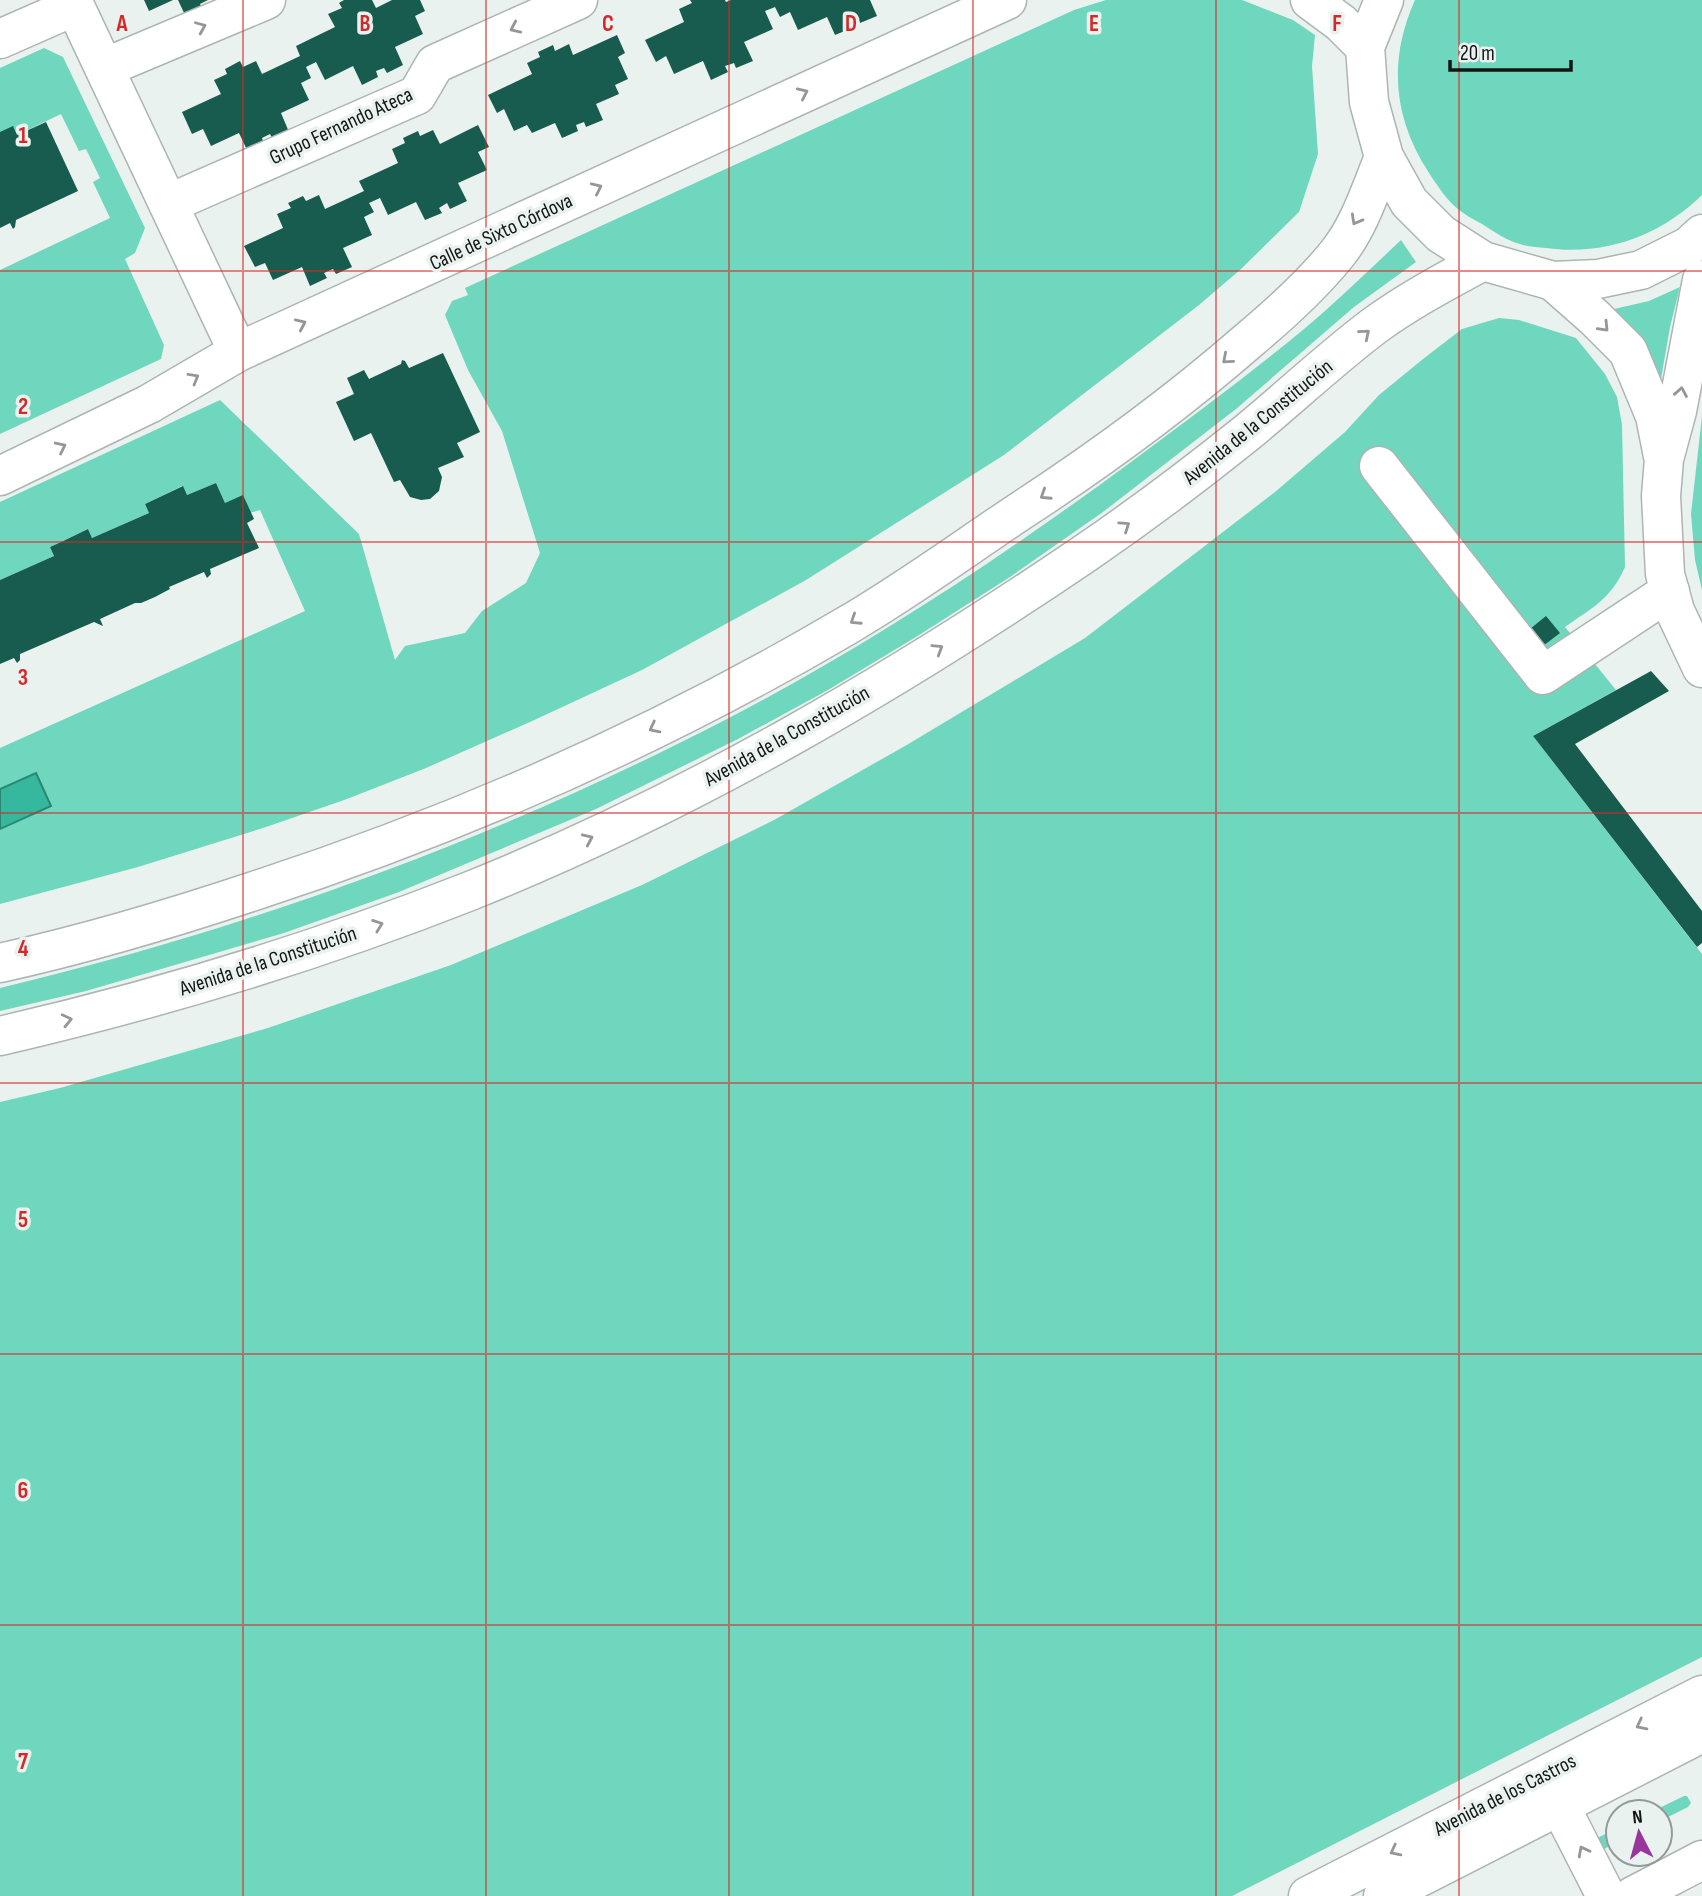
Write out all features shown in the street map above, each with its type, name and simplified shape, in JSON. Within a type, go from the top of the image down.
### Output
[{"type":"main road","points":[[104,68],[266,0]]},
{"type":"main road","name":"Grupo Fernando Ateca","points":[[169,204],[417,95],[435,64],[578,0]]},
{"type":"main road","name":"Calle de Sixto Córdova","points":[[0,476],[149,404],[239,352],[1007,0]]},
{"type":"main road","points":[[1310,0],[1341,23],[1365,47]]},
{"type":"main road","points":[[1384,0],[1365,47],[1369,102],[1384,158],[1409,202],[1441,234],[1483,261],[1553,281],[1598,279],[1641,270],[1689,246],[1702,234]]},
{"type":"main road","points":[[0,38],[73,3],[239,352]]},
{"type":"main road","points":[[0,963],[68,948],[193,911],[301,876],[444,824],[580,765],[711,699],[848,625],[1093,463],[1215,370],[1279,315],[1339,252],[1364,206],[1384,158]]},
{"type":"main road","name":"Avenida de la Constitución","points":[[0,1036],[102,1013],[336,940],[472,890],[609,829],[742,764],[868,692],[1007,606],[1153,507],[1374,326],[1483,261]]},
{"type":"main road","points":[[1664,458],[1677,411],[1702,280]]},
{"type":"main road","points":[[1553,281],[1628,351],[1655,416],[1664,458],[1662,536],[1665,573],[1675,611],[1702,668]]},
{"type":"main road","points":[[1379,466],[1543,675],[1670,591]]},
{"type":"main road","name":"Avenida de los Castros","points":[[1308,1896],[1702,1695]]},
{"type":"main road","name":"Avenida de los Castros","points":[[1383,1896],[1702,1733]]},
{"type":"main road","name":"Avenida de los Castros","points":[[1560,1806],[1606,1896]]},
{"type":"main road","points":[[1633,1896],[1702,1860]]},
{"type":"shaded area","points":[[1106,0],[1242,0],[1293,20],[1315,35],[1312,66],[1318,154],[1299,212],[1240,270],[1199,305],[1004,455],[806,580],[642,670],[426,768],[347,799],[138,867],[0,904],[0,748],[305,611],[260,510],[250,513],[225,503],[216,483],[187,495],[182,486],[145,504],[149,513],[92,538],[88,529],[50,547],[54,556],[0,580],[0,502],[220,400],[359,534],[395,660],[405,646],[465,633],[482,611],[526,583],[540,553],[502,431],[468,370],[445,315],[452,301],[468,295],[465,288],[1074,10]]},
{"type":"shaded area","points":[[1415,0],[1702,0],[1702,195],[1668,222],[1650,232],[1610,246],[1589,249],[1568,250],[1515,243],[1462,212],[1446,198],[1429,173],[1408,131],[1402,110],[1398,67],[1406,22]]},
{"type":"shaded area","points":[[44,48],[63,57],[145,228],[135,253],[125,259],[164,345],[161,359],[0,434],[0,270],[110,218],[93,182],[100,178],[86,149],[79,151],[61,114],[17,135],[0,132],[0,68]]},
{"type":"shaded area","points":[[1401,240],[1416,262],[1354,307],[1236,409],[1103,512],[1010,577],[828,690],[738,739],[596,809],[399,892],[284,933],[86,991],[0,1011],[0,988],[187,938],[370,876],[550,804],[778,692],[931,600],[1127,465],[1302,331]]},
{"type":"shaded area","points":[[1680,287],[1661,379],[1634,330],[1614,309],[1649,301]]},
{"type":"shaded area","points":[[1499,318],[1519,320],[1576,338],[1605,374],[1617,397],[1622,425],[1625,567],[1607,595],[1565,627],[1616,690],[1533,736],[1702,954],[1702,1657],[1232,1896],[0,1896],[0,1102],[60,1088],[268,1028],[451,965],[642,885],[774,820],[905,746],[1085,638],[1275,492],[1345,432],[1379,395],[1423,359],[1462,329]]},
{"type":"shaded area","points":[[1702,416],[1702,590],[1695,560],[1691,514]]},
{"type":"shaded area","points":[[36,773],[51,806],[0,829],[0,789]]},
{"type":"shaded area","points":[[1687,1796],[1691,1803],[1674,1814],[1674,1801]]},
{"type":"shaded area","points":[[1604,1835],[1604,1849],[1600,1851],[1595,1839]]},
{"type":"building","points":[[144,0],[173,0],[149,11]]},
{"type":"building","points":[[178,0],[208,0],[200,4],[202,9],[186,17]]},
{"type":"building","points":[[344,0],[372,0],[376,8],[392,0],[420,0],[425,11],[415,16],[423,34],[395,47],[403,65],[387,73],[384,68],[376,71],[378,77],[362,85],[353,66],[325,80],[316,62],[306,67],[311,78],[301,83],[309,100],[281,113],[289,132],[273,140],[270,134],[262,138],[264,144],[248,152],[239,133],[211,146],[203,129],[192,134],[182,112],[221,94],[214,80],[227,74],[225,69],[240,61],[243,67],[256,61],[262,74],[300,56],[296,46],[335,27],[328,14],[342,8],[339,3]]},
{"type":"building","points":[[690,0],[870,0],[877,16],[860,23],[858,18],[849,22],[852,28],[835,35],[827,17],[798,30],[790,12],[780,17],[775,7],[765,11],[773,29],[744,42],[753,61],[736,68],[734,63],[725,66],[728,72],[711,80],[703,61],[674,74],[666,56],[656,62],[645,40],[684,22],[679,9],[692,3]]},
{"type":"building","points":[[617,35],[625,53],[618,57],[628,79],[615,85],[619,94],[596,104],[603,120],[586,127],[584,122],[576,125],[578,131],[562,138],[555,123],[532,133],[527,125],[514,131],[504,109],[497,113],[488,95],[532,74],[527,63],[540,57],[538,52],[553,45],[555,51],[569,44],[573,55]]},
{"type":"building","points":[[46,122],[78,191],[16,220],[13,229],[10,223],[0,228],[0,132],[13,126],[17,135]]},
{"type":"building","points":[[478,125],[489,147],[478,152],[487,170],[458,183],[467,201],[450,209],[447,203],[439,208],[442,213],[425,220],[416,202],[388,215],[380,198],[369,203],[374,212],[364,217],[372,235],[343,248],[352,267],[336,274],[333,269],[324,273],[327,278],[310,286],[302,267],[273,280],[265,263],[255,267],[244,246],[283,228],[277,214],[291,208],[288,203],[303,196],[306,201],[319,195],[325,209],[364,191],[359,181],[398,163],[392,149],[405,143],[403,138],[418,131],[420,136],[433,130],[440,144]]},
{"type":"building","points":[[443,353],[480,432],[457,443],[464,457],[438,468],[442,477],[439,491],[430,499],[421,500],[410,497],[400,480],[394,482],[371,433],[354,441],[336,402],[354,394],[347,378],[364,370],[369,379],[401,364],[402,360],[409,368]]},
{"type":"building","points":[[216,483],[225,503],[243,495],[254,519],[247,523],[259,548],[210,569],[211,574],[207,578],[204,572],[169,587],[170,589],[155,597],[100,619],[103,626],[94,622],[20,654],[17,663],[14,658],[0,664],[0,580],[54,556],[50,547],[88,529],[92,538],[149,513],[145,504],[183,486],[187,495]]},
{"type":"building","points":[[1546,616],[1560,633],[1543,646],[1530,629]]},
{"type":"building","points":[[1651,671],[1669,691],[1575,744],[1702,911],[1702,943],[1697,947],[1533,736]]}]
